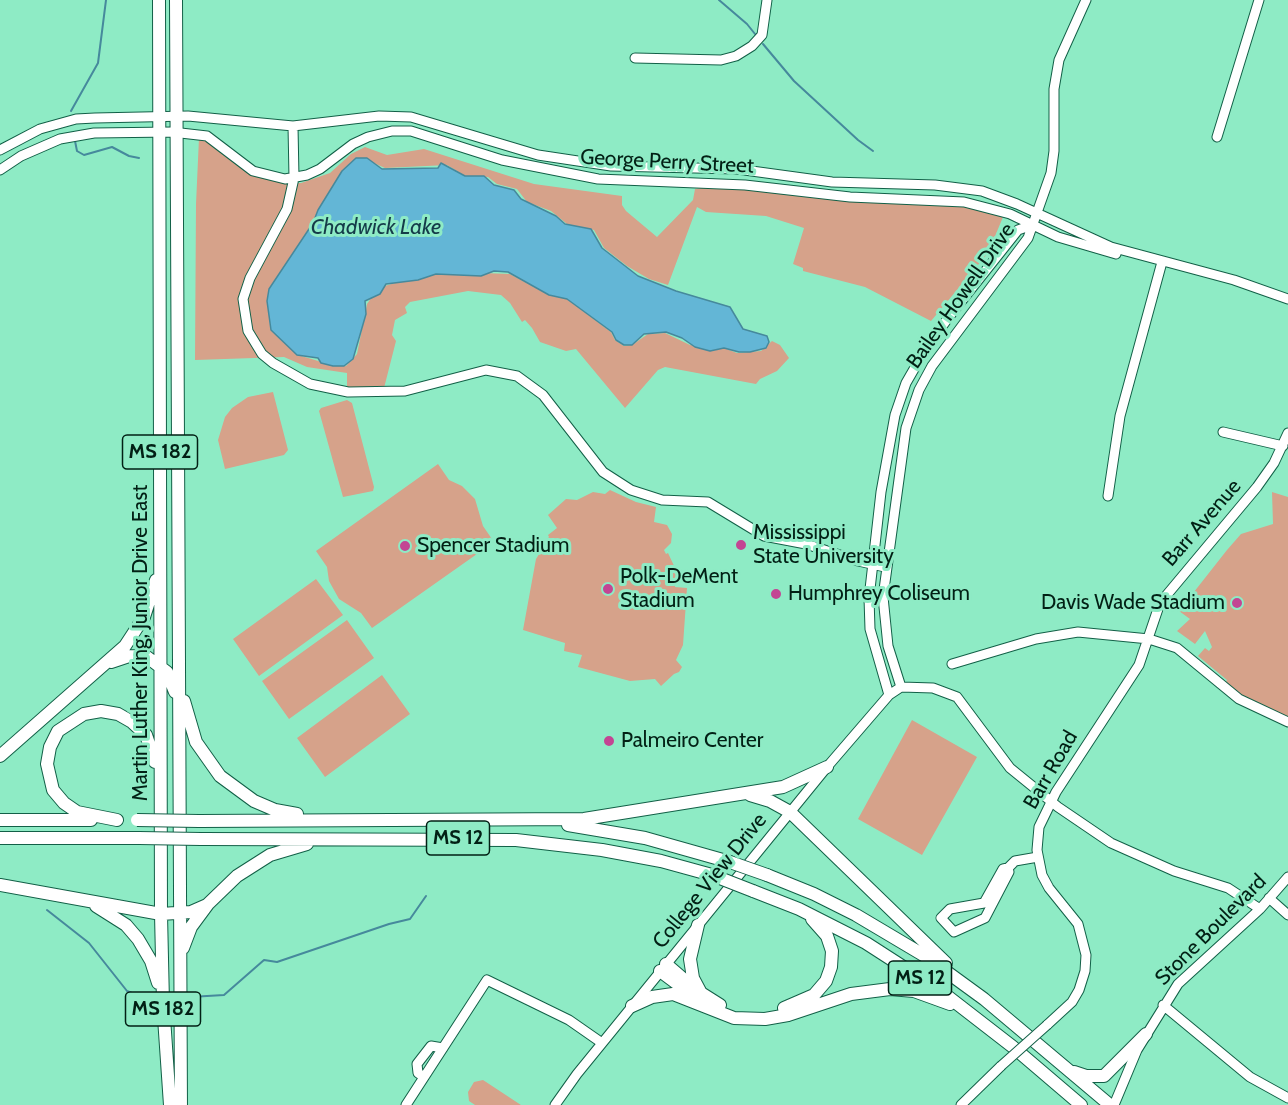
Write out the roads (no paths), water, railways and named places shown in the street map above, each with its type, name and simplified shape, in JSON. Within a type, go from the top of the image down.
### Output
[{"type":"main road","name":"Martin Luther King, Junior Drive East","points":[[159,0],[161,914],[163,1003],[170,1105]]},
{"type":"main road","name":"Martin Luther King, Junior Drive East","points":[[176,0],[181,1105]]},
{"type":"main road","points":[[0,756],[125,646],[144,617],[161,564]]},
{"type":"main road","points":[[107,663],[138,656],[160,665],[169,675],[178,702]]},
{"type":"main road","points":[[179,680],[196,742],[212,767],[237,790],[254,801],[286,813],[352,819]]},
{"type":"main road","points":[[117,820],[77,812],[64,803],[53,790],[47,774],[48,755],[54,738],[65,724],[84,714],[101,711],[118,714],[132,722],[150,742],[160,786]]},
{"type":"main road","points":[[519,820],[612,816],[744,794],[783,787],[827,767]]},
{"type":"main road","points":[[744,794],[770,801],[790,812],[984,999]]},
{"type":"main road","name":"MS 12","points":[[0,820],[519,820],[622,834],[677,846],[730,862],[814,894],[892,935],[984,999],[1112,1105]]},
{"type":"main road","name":"MS 12","points":[[0,838],[455,838],[560,843],[661,861],[712,875],[799,909],[866,943],[942,992],[988,1027],[1081,1105]]},
{"type":"main road","points":[[0,885],[161,914],[198,910],[208,904],[247,868],[279,851],[313,844],[391,839]]},
{"type":"main road","points":[[78,899],[115,917],[138,939],[156,973],[163,1003]]},
{"type":"main road","points":[[179,957],[188,933],[208,904]]},
{"type":"main road","points":[[663,968],[728,1008],[758,1012],[790,1007],[814,994],[829,974],[832,951],[823,930],[799,909]]},
{"type":"main road","points":[[698,925],[692,947],[690,969],[701,993]]},
{"type":"main road","points":[[663,968],[707,1007]]},
{"type":"main road","points":[[632,1006],[666,994],[679,996],[734,1018],[765,1019],[788,1015],[864,991],[903,989],[945,1002],[988,1027]]},
{"type":"main road","points":[[1067,1070],[1086,1076],[1104,1076],[1146,1034]]},
{"type":"street","points":[[635,58],[721,60],[736,56],[752,46],[762,34],[767,0]]},
{"type":"street","name":"Bailey Howell Drive","points":[[901,687],[888,646],[884,621],[885,567],[902,445],[919,390],[946,344],[1028,238],[1051,173],[1054,151],[1056,75],[1069,33],[1086,0]]},
{"type":"street","points":[[1217,137],[1259,0]]},
{"type":"street","name":"George Perry Street","points":[[0,150],[40,129],[76,119],[178,116],[293,126],[379,116],[411,117],[498,144],[575,162],[641,169],[737,169],[877,185],[934,185],[982,191],[1038,213],[1112,248],[1139,257]]},
{"type":"street","points":[[293,126],[294,178],[285,216],[250,278],[243,299],[248,331],[262,354],[277,366],[310,384],[348,392],[369,393],[405,391],[473,371],[497,371],[517,376],[543,395],[602,471],[631,490],[662,500],[708,502],[758,534],[815,546],[885,567]]},
{"type":"street","name":"George Perry Street","points":[[0,170],[21,156],[60,139],[94,133],[160,132],[199,134],[214,140],[246,167],[263,176],[294,178],[320,169],[360,140],[392,131],[411,131],[511,162],[598,179],[757,185],[850,197],[963,202],[1005,212],[1085,246],[1234,280],[1288,299]]},
{"type":"street","name":"Bailey Howell Drive","points":[[889,695],[870,629],[869,598],[887,450],[906,383],[925,350],[948,318],[1018,230],[1032,225]]},
{"type":"street","points":[[1108,496],[1120,416],[1162,262]]},
{"type":"street","points":[[1223,432],[1283,446]]},
{"type":"street","name":"Barr Avenue","points":[[1149,639],[1156,611],[1168,591],[1257,487],[1283,446],[1288,433]]},
{"type":"street","points":[[952,664],[1036,639],[1078,632],[1149,639],[1177,648],[1239,699],[1288,722]]},
{"type":"street","name":"Barr Road","points":[[961,1105],[1072,1002],[1079,990],[1085,971],[1086,955],[1078,924],[1046,884],[1038,857],[1040,827],[1050,801],[1135,673],[1149,639]]},
{"type":"street","points":[[901,687],[933,688],[957,698],[1001,759],[1050,801],[1111,843],[1174,870],[1228,888],[1260,909]]},
{"type":"street","name":"College View Drive","points":[[555,1105],[602,1043],[827,767],[889,695],[901,687]]},
{"type":"street","points":[[988,906],[953,907],[941,918],[954,932],[982,920],[988,906],[1010,872],[1008,868],[1015,861],[1038,857]]},
{"type":"street","name":"Stone Boulevard","points":[[1112,1105],[1146,1034],[1163,1005],[1194,967],[1260,909],[1288,877]]},
{"type":"street","points":[[1269,898],[1288,915]]},
{"type":"street","points":[[406,1105],[487,980],[569,1020],[602,1043]]},
{"type":"street","points":[[1163,1005],[1250,1077],[1288,1098]]},
{"type":"water","name":"Chadwick Lake","points":[[356,158],[367,158],[382,169],[438,168],[441,163],[465,176],[484,176],[494,185],[514,190],[521,199],[556,216],[565,224],[591,229],[602,248],[638,276],[676,291],[730,307],[743,329],[767,336],[769,342],[766,348],[750,352],[724,348],[710,351],[695,347],[682,338],[666,332],[644,334],[632,345],[624,345],[616,340],[612,332],[567,299],[549,295],[508,272],[494,271],[481,276],[436,274],[418,280],[386,284],[380,294],[365,301],[366,314],[353,359],[344,366],[333,366],[321,363],[318,358],[297,355],[271,330],[267,301],[269,289],[313,223],[318,210],[342,171]]},
{"type":"waterway","points":[[71,111],[98,63],[106,0]]},
{"type":"waterway","points":[[719,0],[755,34]]},
{"type":"waterway","points":[[763,44],[794,81],[873,151]]},
{"type":"waterway","points":[[75,141],[77,151],[84,155],[112,147],[129,156],[139,158]]},
{"type":"waterway","points":[[190,997],[224,995],[264,960],[277,962],[410,919],[426,896]]},
{"type":"waterway","points":[[47,910],[89,943],[127,991],[149,996]]},
{"type":"place","name":"Mississippi State University","points":[[741,545]]},
{"type":"place","name":"Spencer Stadium","points":[[405,546]]},
{"type":"place","name":"Polk-DeMent Stadium","points":[[608,589]]},
{"type":"place","name":"Humphrey Coliseum","points":[[776,594]]},
{"type":"place","name":"Davis Wade Stadium","points":[[1237,603]]},
{"type":"place","name":"Palmeiro Center","points":[[609,741]]}]
